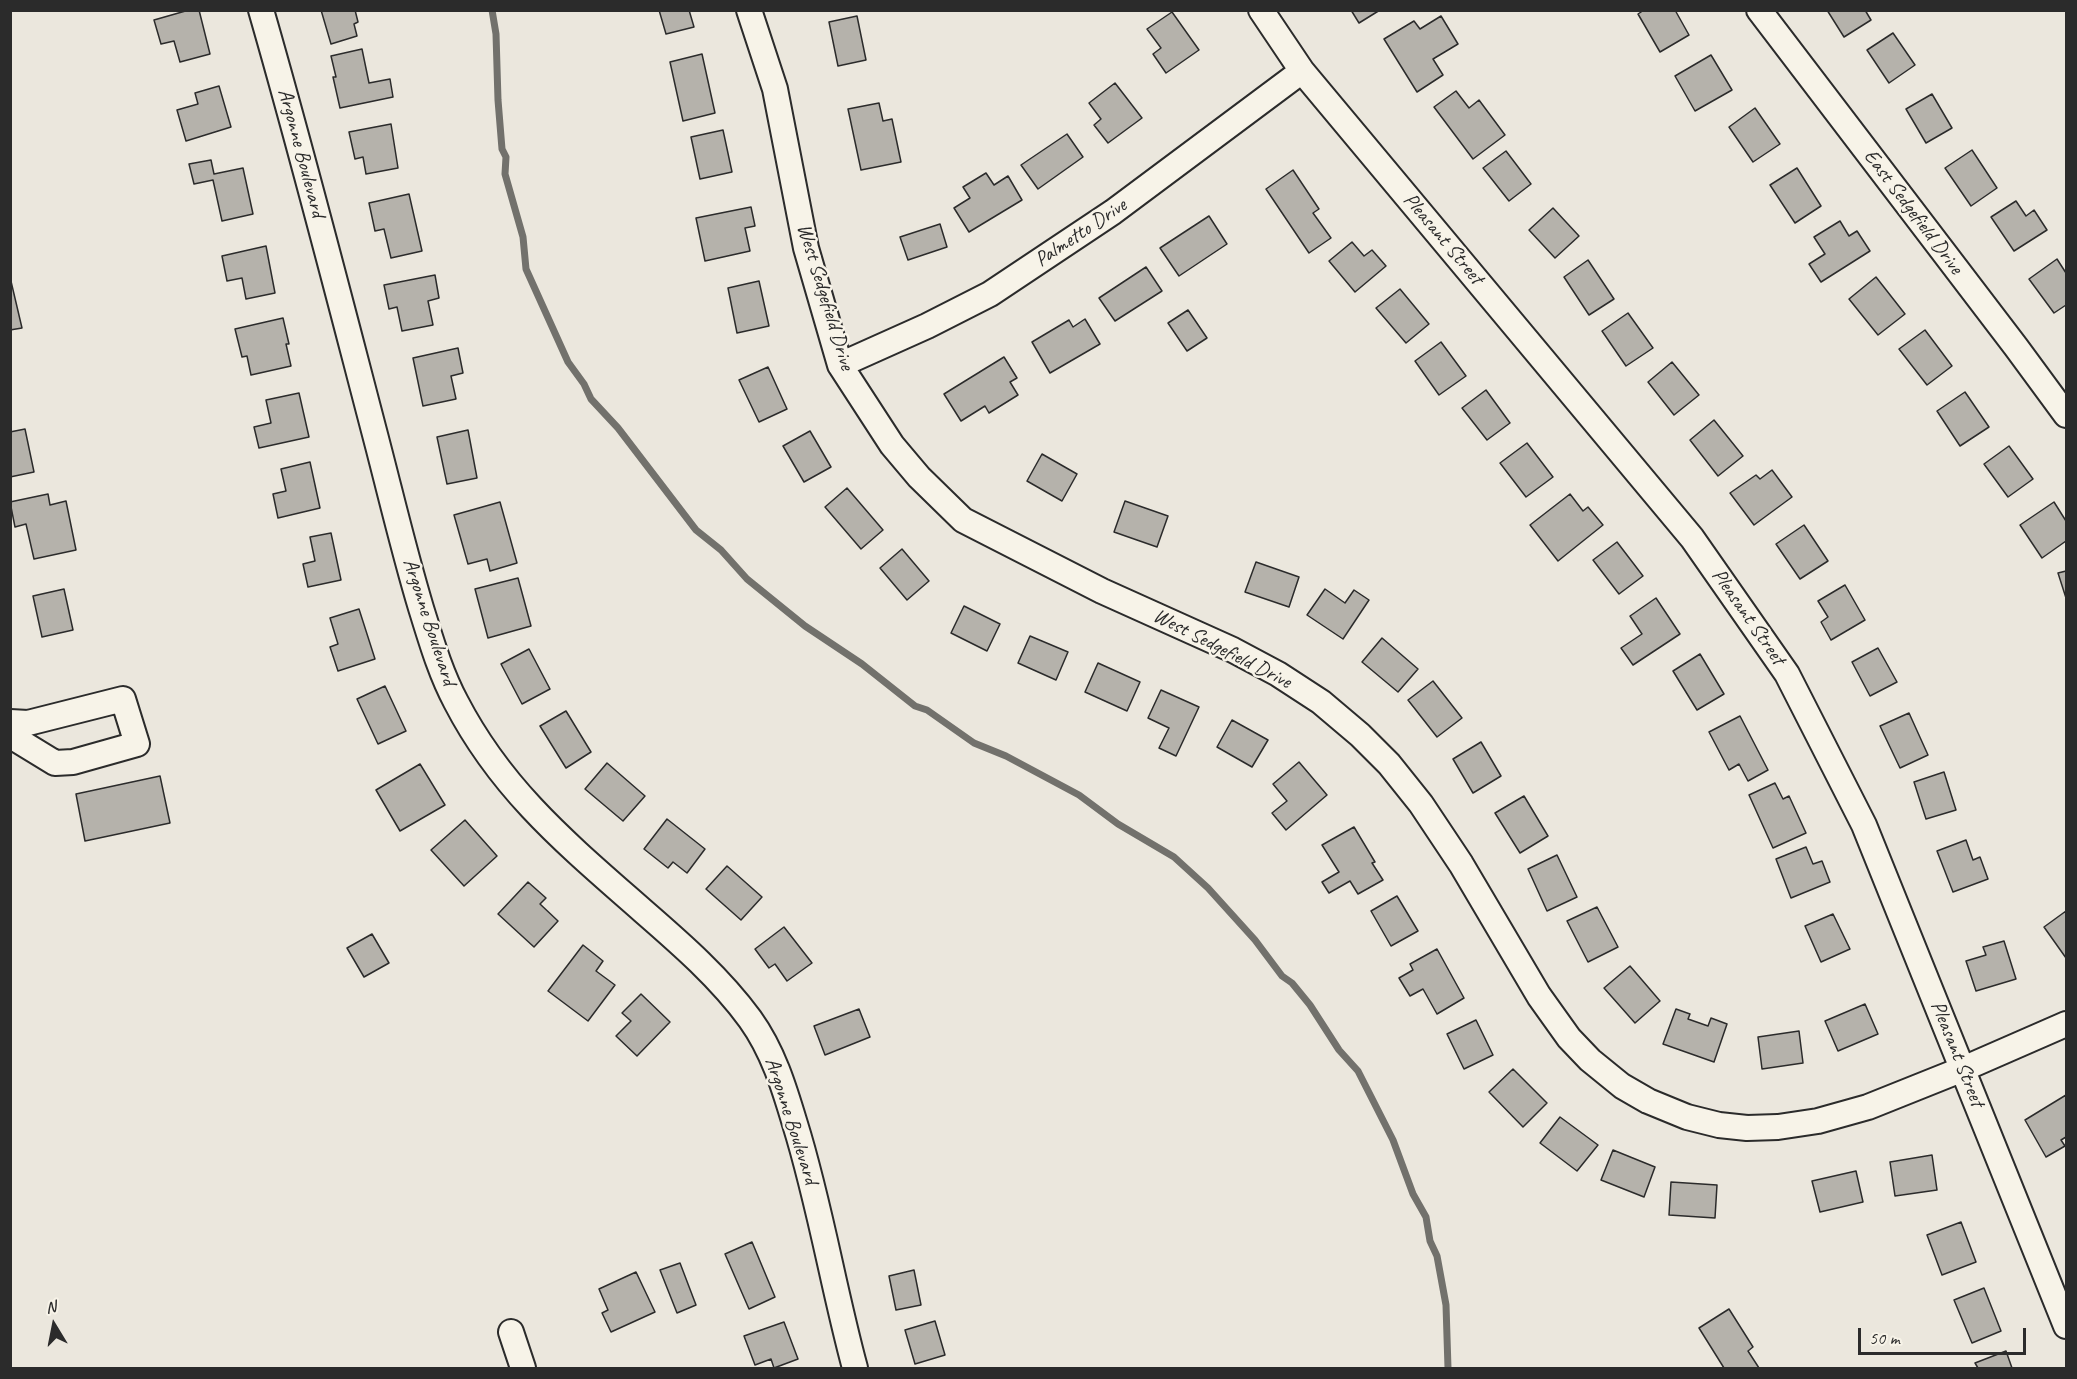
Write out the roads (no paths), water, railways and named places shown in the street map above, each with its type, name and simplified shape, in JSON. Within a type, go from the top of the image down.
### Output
[{"type":"street","name":"Argonne Boulevard","points":[[261,10],[298,137],[411,573],[435,652],[454,699],[479,744],[537,816],[689,952],[726,988],[757,1030],[772,1057],[783,1085],[811,1175],[855,1368]]},
{"type":"street","name":"West Sedgefield Drive","points":[[749,10],[775,89],[806,248],[840,365],[892,445],[919,477],[963,520],[1102,591],[1233,650],[1278,674],[1321,702],[1360,735],[1389,764],[1420,804],[1461,864],[1539,996],[1569,1038],[1590,1060],[1622,1086],[1648,1101],[1687,1117],[1717,1125],[1747,1128],[1778,1127],[1818,1121],[1868,1107],[1963,1069]]},
{"type":"street","name":"Pleasant Street","points":[[1261,10],[1302,71],[1692,538],[1787,674],[1864,825],[2067,1326]]},
{"type":"street","name":"East Sedgefield Drive","points":[[1759,10],[2067,415]]},
{"type":"street","name":"Palmetto Drive","points":[[840,365],[927,326],[990,294],[1113,212],[1302,71]]},
{"type":"street","points":[[123,699],[137,744],[73,762],[55,763],[18,741],[10,724],[28,723],[123,699]]},
{"type":"street","points":[[1963,1069],[2067,1024]]},
{"type":"street","points":[[511,1332],[523,1368]]},
{"type":"waterway","points":[[492,10],[496,34],[502,149],[506,157],[505,174],[523,237],[526,269],[568,362],[584,384],[591,399],[618,428],[696,530],[721,550],[747,579],[805,626],[862,664],[915,706],[927,710],[974,743],[1006,756],[1079,795],[1118,824],[1174,857],[1208,888],[1255,940],[1282,976],[1292,983],[1310,1005],[1339,1050],[1358,1071],[1393,1140],[1413,1194],[1426,1217],[1430,1241],[1437,1256],[1446,1305],[1448,1368]]}]
